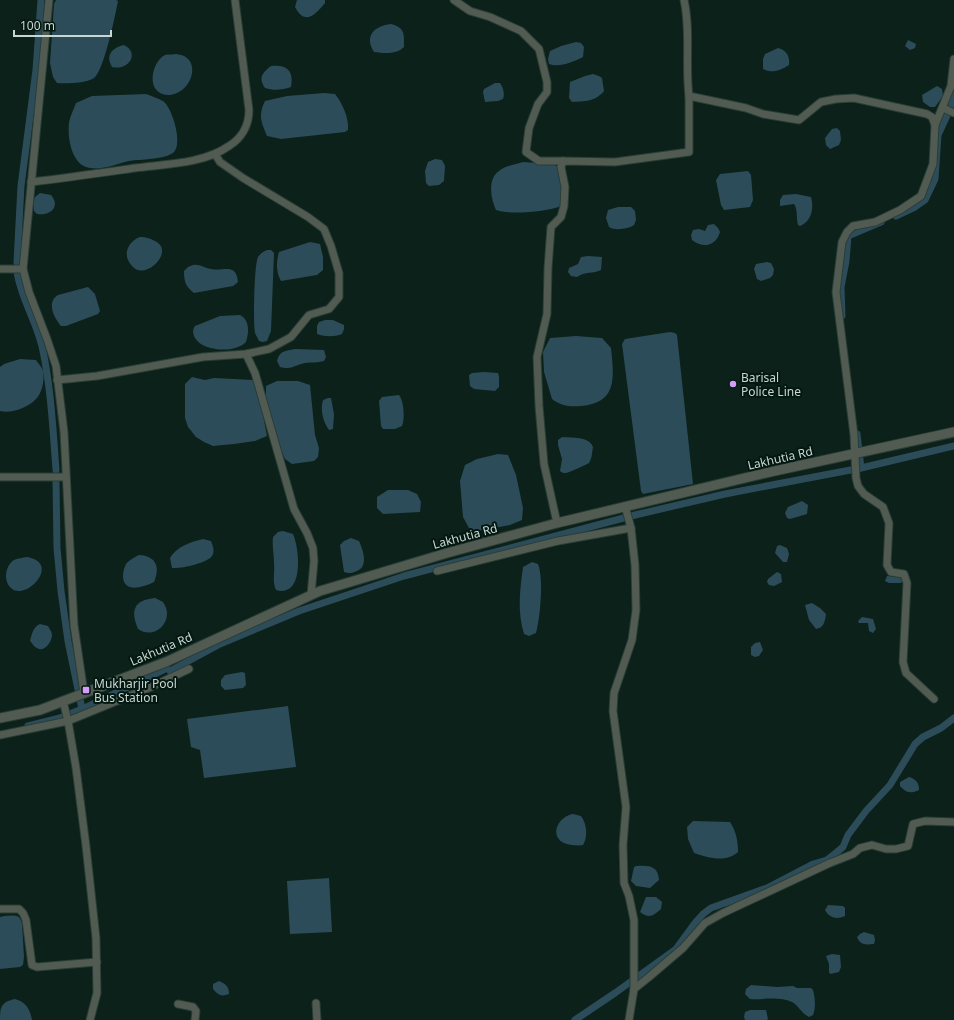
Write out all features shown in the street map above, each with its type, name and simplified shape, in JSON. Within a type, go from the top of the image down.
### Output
[{"type":"street","points":[[49,0],[23,269],[29,292],[54,359],[64,432],[74,625],[84,693]]},
{"type":"street","points":[[31,182],[189,161],[215,154],[231,145],[245,131],[249,121],[249,110],[235,0]]},
{"type":"street","points":[[454,0],[470,11],[490,17],[521,31],[539,49],[547,82],[547,92],[538,104],[530,128],[526,152],[539,161],[615,162],[689,152],[688,44],[684,0]]},
{"type":"street","points":[[934,699],[906,673],[903,662],[907,583],[904,574],[891,572],[887,565],[889,524],[883,507],[864,494],[858,486],[856,478],[854,435],[836,292],[842,242],[847,232],[853,226],[875,222],[900,210],[921,196],[933,164],[935,126],[952,86],[954,59]]},
{"type":"street","points":[[689,96],[746,108],[763,114],[799,120],[821,102],[854,98],[927,114],[932,117],[935,126]]},
{"type":"street","points":[[942,108],[954,113]]},
{"type":"street","points":[[57,380],[97,376],[203,357],[246,354],[269,349],[291,337],[309,316],[329,309],[339,297],[339,273],[324,229],[308,217],[243,178],[220,162],[215,154]]},
{"type":"street","points":[[557,523],[544,464],[539,406],[537,357],[547,314],[551,227],[561,217],[564,206],[565,187],[561,167],[563,161]]},
{"type":"street","points":[[0,269],[23,269]]},
{"type":"street","points":[[246,354],[255,373],[294,509],[313,548],[314,561],[311,595]]},
{"type":"street","name":"Lakhutia Rd","points":[[0,718],[40,710],[166,662],[320,591],[447,553],[557,523],[855,453],[954,432]]},
{"type":"street","points":[[0,477],[66,477]]},
{"type":"street","points":[[625,506],[631,528],[635,565],[636,610],[632,640],[614,692],[612,711],[626,807],[623,845],[624,883],[629,896],[634,920],[634,989],[629,1020]]},
{"type":"street","points":[[437,571],[558,541],[631,528]]},
{"type":"street","points":[[0,735],[68,721],[151,687],[189,669]]},
{"type":"street","points":[[63,701],[76,768],[96,938],[97,993],[90,1020]]},
{"type":"street","points":[[634,989],[683,948],[706,923],[723,913],[830,863],[853,854],[860,848],[872,845],[886,849],[896,849],[908,846],[914,824],[925,821],[954,822]]},
{"type":"street","points":[[0,909],[20,909],[23,913],[26,920],[32,965],[37,967],[97,962]]},
{"type":"street","points":[[316,1003],[317,1020]]},
{"type":"street","points":[[178,1004],[193,1007],[196,1011],[195,1020]]},
{"type":"water","points":[[56,0],[118,1],[109,42],[102,65],[98,73],[91,80],[76,83],[57,83],[53,77],[50,63],[54,4]]},
{"type":"water","points":[[297,0],[325,0],[325,3],[314,15],[306,17],[302,16],[295,7]]},
{"type":"water","points":[[391,24],[399,27],[403,32],[404,47],[401,50],[394,52],[374,52],[370,41],[372,33],[380,27]]},
{"type":"water","points":[[908,40],[916,44],[915,48],[910,50],[905,46]]},
{"type":"water","points":[[576,42],[581,43],[584,47],[583,57],[562,65],[549,64],[548,59],[550,51]]},
{"type":"water","points":[[124,45],[129,48],[132,57],[127,64],[123,66],[118,68],[112,67],[109,59],[111,53],[116,48]]},
{"type":"water","points":[[778,48],[784,50],[787,54],[789,65],[776,71],[763,69],[763,59],[765,54]]},
{"type":"water","points":[[175,54],[184,56],[190,61],[192,75],[184,89],[177,93],[168,95],[161,93],[153,84],[154,70],[156,64],[165,55]]},
{"type":"water","points":[[271,66],[281,66],[288,70],[292,81],[291,87],[278,90],[265,88],[261,78],[265,71]]},
{"type":"water","points":[[593,74],[602,78],[604,91],[601,95],[585,101],[572,102],[569,98],[570,82]]},
{"type":"water","points":[[495,83],[500,83],[502,86],[504,93],[503,99],[485,102],[483,92],[484,89]]},
{"type":"water","points":[[937,86],[942,89],[943,96],[935,107],[930,107],[923,102],[922,95]]},
{"type":"water","points":[[324,93],[335,94],[338,98],[346,115],[348,130],[345,132],[281,139],[267,136],[261,118],[265,101],[287,96]]},
{"type":"water","points":[[146,94],[163,101],[170,110],[177,133],[177,141],[174,152],[170,155],[159,158],[129,161],[100,168],[90,168],[79,162],[72,150],[69,136],[71,115],[76,103],[92,96]]},
{"type":"water","points":[[837,128],[840,131],[841,140],[839,145],[830,149],[826,145],[825,138],[832,129]]},
{"type":"water","points":[[435,159],[442,160],[445,166],[444,181],[439,185],[429,186],[426,183],[425,171],[428,162]]},
{"type":"water","points":[[523,162],[551,164],[557,166],[563,190],[561,206],[546,210],[528,212],[502,212],[496,210],[491,189],[491,184],[495,175],[504,168]]},
{"type":"water","points":[[748,171],[751,175],[753,200],[750,207],[724,210],[721,205],[716,180],[720,174]]},
{"type":"water","points":[[40,193],[51,195],[54,199],[55,203],[53,210],[46,214],[37,214],[34,211],[33,202],[35,197]]},
{"type":"water","points":[[796,194],[811,197],[812,201],[810,218],[800,226],[798,225],[796,208],[794,204],[780,206],[780,200],[783,195]]},
{"type":"water","points":[[618,207],[631,207],[635,211],[636,220],[634,225],[622,229],[609,227],[606,218],[608,210]]},
{"type":"water","points":[[714,224],[720,232],[718,237],[712,243],[709,245],[700,245],[692,240],[691,235],[693,230],[699,229],[705,231],[708,225]]},
{"type":"water","points":[[140,237],[155,241],[161,246],[162,251],[160,258],[156,263],[151,268],[144,270],[138,270],[132,266],[127,258],[127,250],[129,246]]},
{"type":"water","points":[[310,242],[320,244],[323,257],[323,270],[317,275],[281,281],[277,267],[279,252]]},
{"type":"water","points":[[267,250],[271,250],[274,253],[271,331],[267,341],[263,342],[259,341],[255,333],[255,282],[258,257]]},
{"type":"water","points":[[581,257],[602,257],[601,270],[577,277],[571,276],[568,272],[569,268],[578,264]]},
{"type":"water","points":[[767,262],[771,263],[774,269],[773,275],[770,278],[761,281],[757,279],[754,269],[756,264]]},
{"type":"water","points":[[193,265],[216,270],[232,270],[237,276],[238,282],[233,286],[194,293],[187,286],[184,275],[184,271]]},
{"type":"water","points":[[88,287],[95,294],[100,311],[98,314],[66,326],[61,326],[52,310],[52,302],[54,298],[58,295]]},
{"type":"water","points":[[240,315],[246,320],[248,335],[246,342],[240,346],[233,349],[215,349],[203,345],[195,338],[193,329],[195,326],[220,316]]},
{"type":"water","points":[[333,320],[344,325],[342,334],[336,336],[323,336],[317,334],[317,326],[319,322]]},
{"type":"water","points":[[670,332],[677,335],[693,484],[643,494],[641,491],[622,344],[625,339]]},
{"type":"water","points":[[576,336],[602,338],[611,348],[613,378],[608,394],[602,400],[593,404],[581,406],[562,405],[552,399],[544,372],[543,352],[550,338]]},
{"type":"water","points":[[295,349],[324,350],[326,357],[322,362],[305,363],[291,368],[280,367],[277,361],[279,355],[285,351]]},
{"type":"water","points":[[20,359],[36,360],[41,367],[44,378],[41,391],[32,403],[23,408],[9,412],[0,411],[0,367],[4,364]]},
{"type":"water","points":[[472,373],[498,373],[499,387],[495,391],[474,389],[470,386],[469,375]]},
{"type":"water","points":[[192,377],[205,380],[214,378],[253,380],[259,394],[267,436],[255,441],[213,446],[196,437],[188,427],[185,418],[185,384]]},
{"type":"water","points":[[277,381],[298,381],[310,385],[315,435],[319,448],[318,457],[314,461],[292,464],[285,459],[278,443],[266,401],[266,386]]},
{"type":"water","points":[[399,395],[404,410],[402,426],[395,429],[383,429],[381,426],[379,401],[382,397]]},
{"type":"water","points":[[331,398],[334,414],[333,429],[329,430],[322,412],[323,400]]},
{"type":"water","points":[[562,437],[580,438],[591,443],[593,447],[589,463],[568,473],[560,471],[562,459],[558,440]]},
{"type":"water","points":[[498,454],[508,455],[516,475],[523,508],[522,520],[510,525],[477,531],[469,528],[463,517],[460,481],[465,465],[477,459]]},
{"type":"water","points":[[388,490],[408,490],[417,494],[421,502],[420,512],[383,514],[377,508],[377,497]]},
{"type":"water","points":[[802,501],[808,505],[807,514],[790,519],[787,518],[785,513],[788,507]]},
{"type":"water","points":[[283,531],[293,534],[298,561],[296,580],[291,587],[285,591],[276,590],[274,580],[273,537],[278,532]]},
{"type":"water","points":[[351,538],[359,541],[364,562],[361,569],[348,573],[344,572],[340,545],[344,541]]},
{"type":"water","points":[[203,539],[211,541],[214,550],[209,559],[194,565],[181,568],[172,568],[170,558],[176,550],[189,543]]},
{"type":"water","points":[[780,545],[787,548],[789,554],[787,562],[783,562],[775,553],[777,546]]},
{"type":"water","points":[[139,555],[153,560],[157,568],[156,577],[154,582],[150,584],[135,588],[130,587],[124,582],[124,570],[127,563]]},
{"type":"water","points":[[27,557],[37,561],[42,567],[41,574],[31,587],[16,591],[8,584],[6,572],[11,562],[19,558]]},
{"type":"water","points":[[532,562],[538,564],[540,571],[541,598],[536,633],[529,636],[524,634],[522,626],[520,617],[520,600],[523,567]]},
{"type":"water","points":[[777,572],[781,574],[782,582],[774,586],[769,585],[767,582],[768,579]]},
{"type":"water","points":[[887,576],[899,577],[903,580],[901,583],[889,583],[885,581]]},
{"type":"water","points":[[155,598],[163,602],[167,612],[166,619],[164,624],[157,630],[148,633],[143,632],[138,629],[134,611],[138,604],[142,601]]},
{"type":"water","points":[[812,603],[826,614],[825,622],[821,627],[816,629],[809,620],[805,605]]},
{"type":"water","points":[[862,617],[873,619],[876,629],[873,633],[869,631],[868,623],[859,623],[858,621]]},
{"type":"water","points":[[40,624],[48,626],[52,635],[49,644],[42,649],[34,646],[30,641],[34,629]]},
{"type":"water","points":[[760,642],[763,650],[759,656],[755,657],[751,655],[751,647],[755,643]]},
{"type":"water","points":[[242,672],[245,673],[246,685],[243,688],[225,690],[221,686],[221,680],[225,675]]},
{"type":"water","points":[[288,706],[296,767],[204,778],[200,750],[191,747],[187,719]]},
{"type":"water","points":[[909,777],[917,782],[919,790],[909,792],[900,786],[900,782]]},
{"type":"water","points":[[573,814],[581,816],[585,823],[586,834],[583,845],[564,843],[556,834],[560,821],[568,815]]},
{"type":"water","points":[[693,821],[730,822],[736,836],[738,852],[728,858],[711,858],[694,853],[688,839],[687,827]]},
{"type":"water","points":[[634,867],[652,867],[657,871],[659,880],[650,888],[636,886],[631,881]]},
{"type":"water","points":[[329,878],[332,932],[290,934],[287,881]]},
{"type":"water","points":[[646,897],[656,897],[662,902],[661,909],[651,916],[640,912]]},
{"type":"water","points":[[828,905],[843,906],[845,908],[845,916],[834,918],[829,915],[825,910]]},
{"type":"water","points":[[17,916],[22,923],[24,957],[23,965],[20,967],[0,969],[0,917]]},
{"type":"water","points":[[864,932],[874,935],[874,944],[860,942],[857,937]]},
{"type":"water","points":[[832,954],[840,955],[841,967],[839,972],[830,974],[826,956]]},
{"type":"water","points":[[219,981],[227,986],[229,994],[220,995],[216,993],[213,989],[213,984]]},
{"type":"water","points":[[751,985],[811,988],[815,999],[815,1009],[813,1015],[809,1017],[794,1003],[787,1000],[750,999],[745,994],[746,989]]},
{"type":"water","points":[[15,999],[27,1006],[32,1020],[0,1020],[2,1006]]},
{"type":"water","points":[[750,1010],[766,1010],[768,1019],[745,1020],[745,1012]]},
{"type":"waterway","points":[[17,262],[21,186],[36,70],[41,0]]},
{"type":"waterway","points":[[896,216],[915,207],[925,200],[935,179],[938,135],[950,109],[954,87]]},
{"type":"waterway","points":[[842,316],[841,287],[846,261],[848,236],[881,222]]},
{"type":"waterway","points":[[17,272],[22,292],[41,341],[46,365],[53,425],[56,470]]},
{"type":"waterway","points":[[857,434],[861,468]]},
{"type":"waterway","points":[[170,671],[220,644],[299,611],[404,576],[635,515],[725,494],[861,468],[954,446]]},
{"type":"waterway","points":[[56,481],[57,548],[61,591],[68,641],[82,709]]},
{"type":"waterway","points":[[28,726],[60,718],[89,706],[167,668]]},
{"type":"waterway","points":[[575,1020],[676,949],[695,923],[711,908],[767,888],[813,864],[827,860],[843,847],[848,835],[866,811],[890,785],[915,744],[923,737],[941,728],[954,718]]},
{"type":"place","name":"Barisal Police Line","points":[[733,384]]},
{"type":"place","name":"Mukharjir Pool Bus Station","points":[[86,690]]}]
